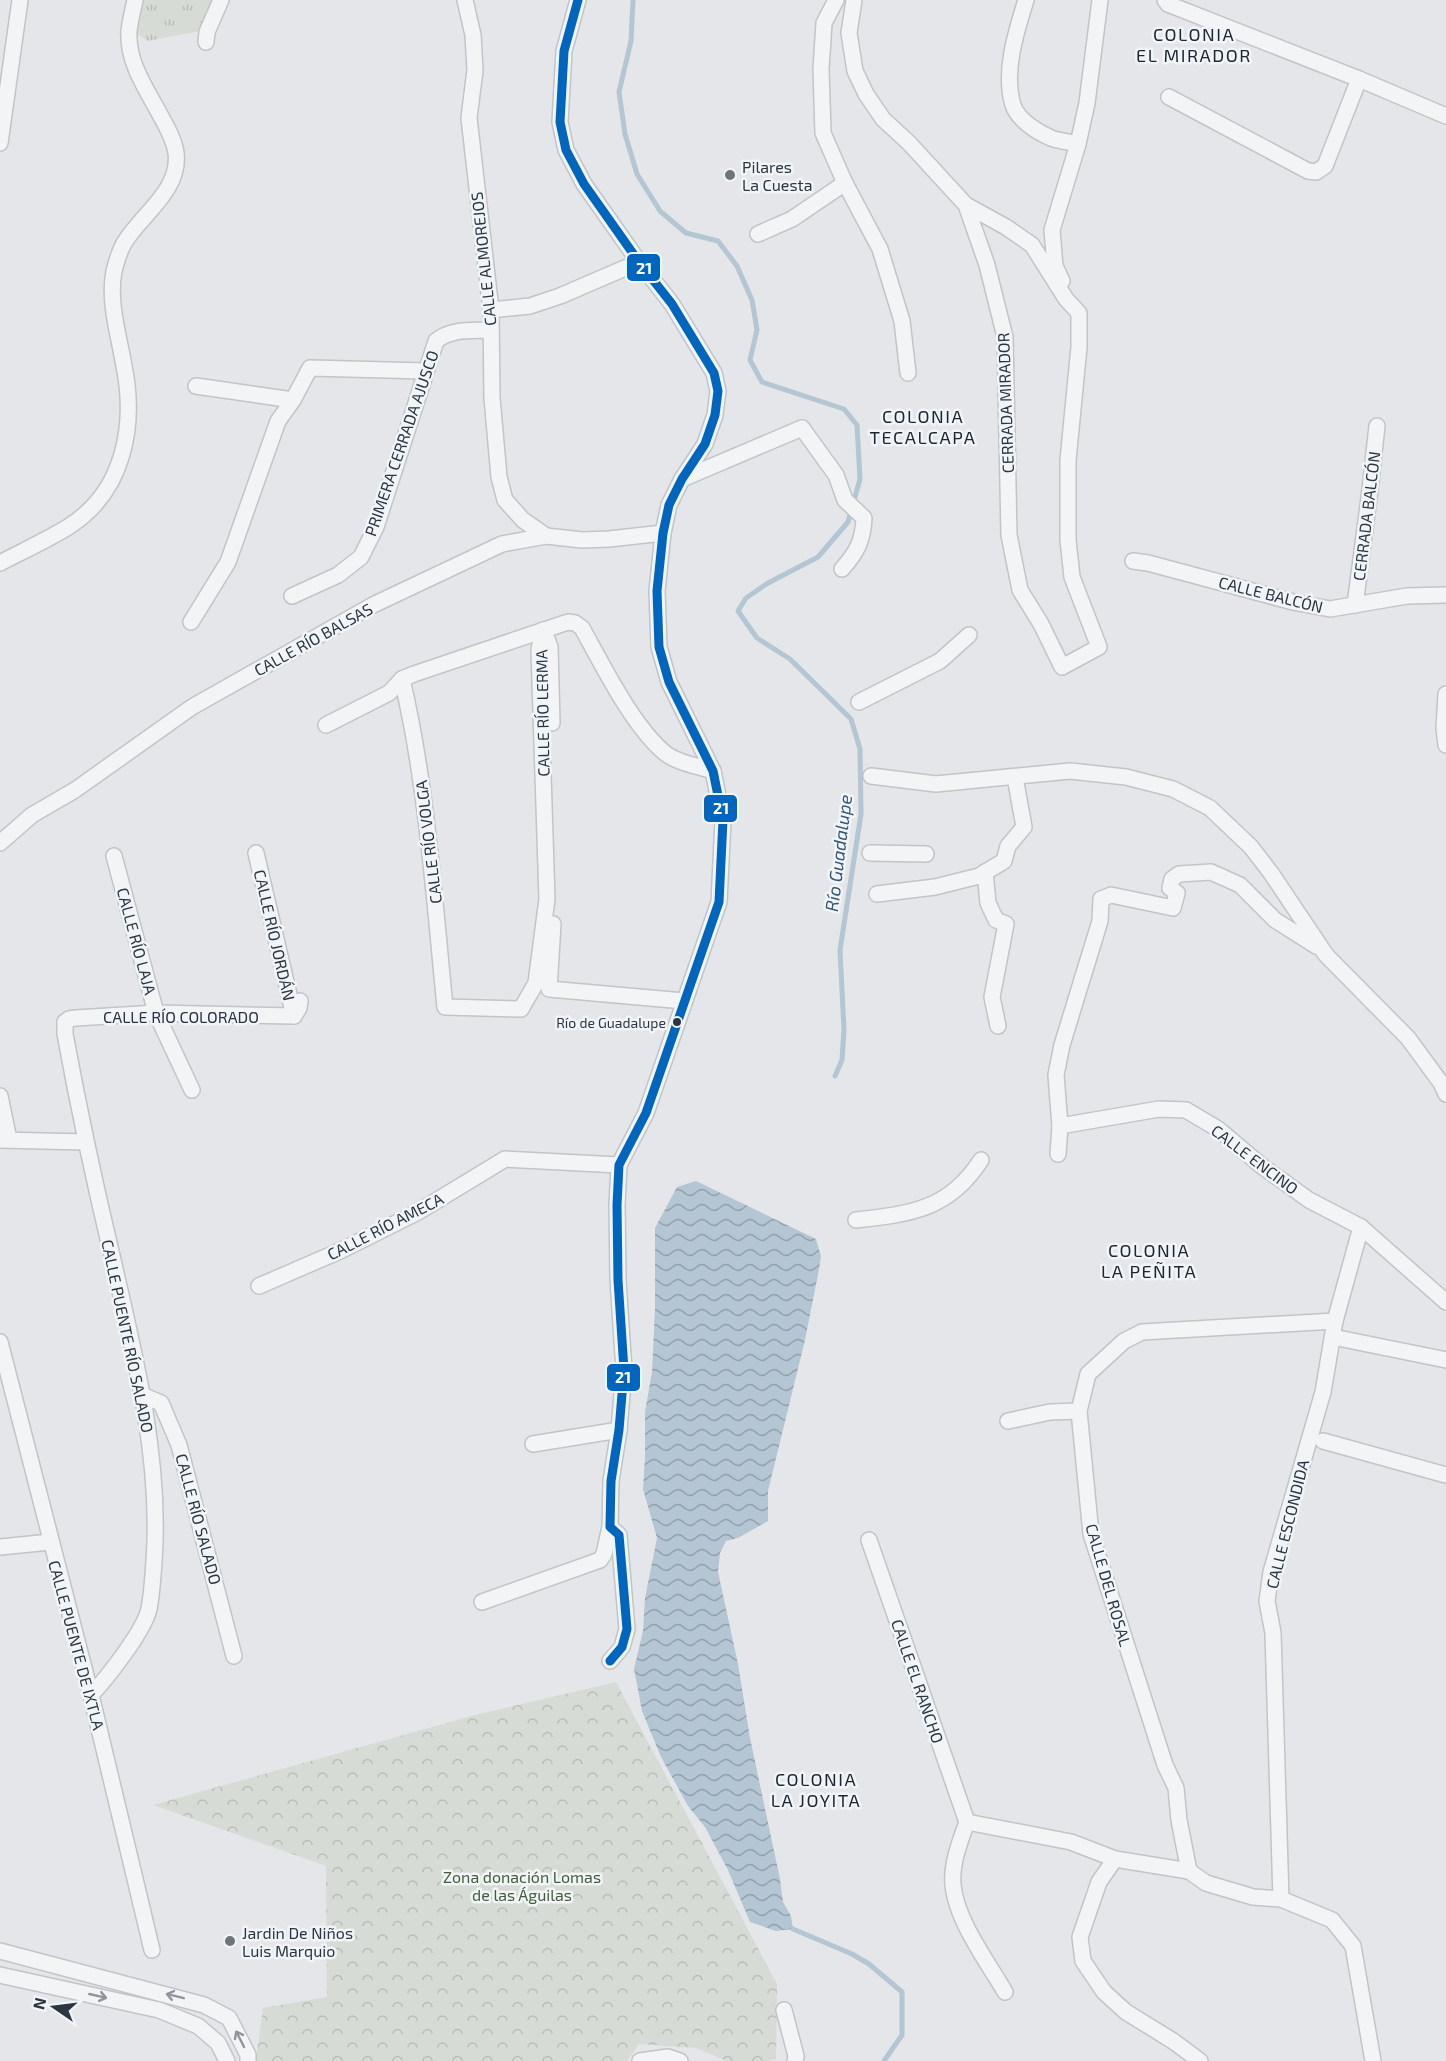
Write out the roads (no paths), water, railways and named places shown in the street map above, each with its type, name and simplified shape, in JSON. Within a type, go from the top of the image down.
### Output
[{"type":"street","points":[[0,143],[20,0]]},
{"type":"street","points":[[0,563],[69,526],[89,510],[103,494],[116,473],[125,448],[129,388],[112,293],[114,271],[123,245],[165,191],[175,174],[176,154],[170,132],[132,61],[129,33],[135,0]]},
{"type":"street","points":[[206,42],[207,32],[221,0]]},
{"type":"street","name":"CALLE ALMOREJOS","points":[[465,0],[473,35],[475,70],[469,118],[491,310],[492,398],[499,477],[505,500],[523,520],[546,536]]},
{"type":"street","points":[[483,1602],[600,1560],[604,1554],[609,1527],[611,1481],[619,1430],[624,1370],[618,1270],[619,1165],[646,1113],[719,902],[723,820],[713,771],[669,682],[660,647],[657,591],[663,533],[669,505],[682,478],[705,444],[715,415],[718,391],[714,373],[672,303],[639,262],[584,184],[566,150],[560,122],[564,51],[578,0]]},
{"type":"street","points":[[836,0],[824,23],[821,69],[824,134],[845,183],[880,249],[902,321],[908,373]]},
{"type":"street","points":[[854,0],[849,33],[855,71],[866,94],[883,119],[909,143],[966,205],[1006,227],[1032,245],[1079,318]]},
{"type":"street","points":[[1026,0],[1016,32],[1010,77],[1014,106],[1026,123],[1040,132],[1053,139],[1078,144]]},
{"type":"street","points":[[1079,318],[1055,266],[1052,230],[1078,144],[1087,103],[1100,0]]},
{"type":"street","points":[[1165,0],[1168,4],[1359,79],[1446,116]]},
{"type":"street","points":[[1169,97],[1308,171],[1316,172],[1325,166],[1359,79]]},
{"type":"street","points":[[758,234],[792,219],[845,183]]},
{"type":"street","name":"CERRADA MIRADOR","points":[[966,205],[987,265],[1005,337],[1009,535],[1020,590],[1041,624],[1062,667],[1099,647],[1072,577],[1068,540],[1068,460],[1079,347],[1079,318]]},
{"type":"street","points":[[491,310],[530,306],[560,296],[639,262]]},
{"type":"street","name":"PRIMERA CERRADA AJUSCO","points":[[292,596],[338,575],[361,557],[376,527],[436,341],[443,334],[453,332],[491,330]]},
{"type":"street","points":[[190,622],[228,562],[278,421],[310,368],[425,371]]},
{"type":"street","points":[[196,386],[292,400]]},
{"type":"street","name":"CERRADA BALCÓN","points":[[1354,605],[1377,426]]},
{"type":"street","points":[[682,478],[802,428],[836,475],[845,500],[864,518],[863,535],[854,556],[843,569]]},
{"type":"street","name":"CALLE RÍO BALSAS","points":[[0,843],[32,815],[75,790],[192,707],[373,605],[502,544],[546,536],[582,540],[663,533]]},
{"type":"street","name":"CALLE BALCÓN","points":[[1133,561],[1293,602],[1330,609],[1407,596],[1446,595]]},
{"type":"street","points":[[326,725],[389,693],[402,679],[568,622],[575,623],[582,628],[617,690],[645,731],[666,754],[713,771]]},
{"type":"street","name":"CALLE RÍO LERMA","points":[[543,630],[550,647],[556,884],[549,989],[684,1002]]},
{"type":"street","name":"CALLE RÍO LERMA","points":[[445,1007],[521,1009],[536,983],[547,899],[539,650],[543,630]]},
{"type":"street","points":[[859,702],[940,661],[969,635]]},
{"type":"street","name":"CALLE RÍO VOLGA","points":[[402,679],[414,728],[431,861],[445,1007]]},
{"type":"street","points":[[1446,694],[1444,728],[1446,745]]},
{"type":"street","points":[[871,776],[936,784],[1070,771],[1126,777],[1173,789],[1210,808],[1251,847],[1322,949],[1408,1038],[1446,1094]]},
{"type":"street","points":[[877,894],[936,887],[979,876],[1004,861],[1008,846],[1024,827],[1015,777]]},
{"type":"street","name":"CALLE RÍO JORDÁN","points":[[256,853],[294,1016]]},
{"type":"street","points":[[870,854],[926,854]]},
{"type":"street","name":"CALLE RÍO LAJA","points":[[114,856],[156,1013],[192,1090]]},
{"type":"street","points":[[985,872],[988,903],[996,920],[1006,924],[992,997],[998,1026]]},
{"type":"street","points":[[1058,1154],[1060,1126],[1056,1075],[1062,1045],[1100,921],[1101,899],[1111,895],[1173,908],[1178,893],[1170,888],[1172,879],[1179,874],[1211,872],[1240,885],[1275,920],[1322,949]]},
{"type":"street","points":[[294,1016],[300,1001]]},
{"type":"street","name":"CALLE RÍO COLORADO","points":[[65,1034],[65,1023],[69,1019],[76,1018],[156,1013],[294,1016]]},
{"type":"street","name":"CALLE PUENTE RÍO SALADO","points":[[65,1034],[85,1142],[144,1396],[155,1482],[154,1568],[148,1611],[143,1624],[107,1679],[91,1695]]},
{"type":"street","points":[[0,1096],[4,1140],[85,1142]]},
{"type":"street","name":"CALLE ENCINO","points":[[1060,1126],[1159,1108],[1186,1110],[1218,1129],[1263,1167],[1309,1200],[1361,1227],[1446,1302]]},
{"type":"street","name":"CALLE RÍO AMECA","points":[[259,1286],[342,1250],[418,1212],[506,1159],[619,1165]]},
{"type":"street","points":[[856,1220],[906,1214],[942,1201],[970,1177],[981,1160]]},
{"type":"street","name":"CALLE ESCONDIDA","points":[[1281,1899],[1273,1633],[1268,1601],[1271,1572],[1323,1392],[1335,1321],[1361,1227]]},
{"type":"street","name":"CALLE DEL ROSAL","points":[[1189,1871],[1179,1820],[1176,1788],[1165,1765],[1090,1534],[1079,1411],[1088,1374],[1124,1341],[1142,1332],[1335,1321]]},
{"type":"street","points":[[1333,1337],[1446,1360]]},
{"type":"street","name":"CALLE PUENTE DE IXTLA","points":[[0,1342],[91,1695],[152,1950]]},
{"type":"street","name":"CALLE RÍO SALADO","points":[[144,1396],[161,1403],[179,1445],[234,1656]]},
{"type":"street","points":[[1008,1421],[1050,1412],[1079,1411]]},
{"type":"street","points":[[533,1444],[619,1430]]},
{"type":"street","points":[[1323,1442],[1446,1475]]},
{"type":"street","points":[[609,1527],[619,1535],[627,1629],[622,1647],[610,1661]]},
{"type":"street","name":"CALLE EL RANCHO","points":[[869,1540],[967,1822]]},
{"type":"street","points":[[0,1547],[50,1542]]},
{"type":"street","points":[[1005,1992],[958,1911],[952,1883],[957,1853],[967,1822],[1071,1842],[1115,1859],[1189,1871],[1206,1883],[1253,1897],[1281,1899],[1332,1920],[1353,1946],[1373,2061]]},
{"type":"street","points":[[1115,1859],[1099,1882],[1080,1937],[1083,1961],[1104,1992],[1126,2012],[1200,2061]]},
{"type":"street","points":[[0,1951],[204,2005],[229,2018],[248,2055],[248,2061]]},
{"type":"street","points":[[0,1975],[159,2010],[198,2026],[218,2043],[227,2061]]},
{"type":"street","points":[[784,2010],[796,2055],[795,2061]]},
{"type":"street","points":[[640,2061],[668,2057],[680,2061]]},
{"type":"water","points":[[696,1181],[816,1239],[821,1256],[805,1340],[768,1491],[768,1521],[738,1538],[726,1541],[720,1553],[718,1572],[738,1664],[750,1738],[783,1902],[791,1916],[793,1929],[776,1931],[750,1922],[728,1870],[705,1827],[688,1806],[661,1757],[642,1711],[634,1669],[643,1631],[645,1598],[657,1538],[643,1489],[645,1412],[652,1372],[655,1309],[655,1228],[677,1187]]},
{"type":"waterway","name":"Río Guadalupe","points":[[633,0],[631,41],[619,92],[625,134],[637,174],[660,211],[686,233],[718,241],[737,266],[752,300],[757,330],[750,360],[762,382],[844,409],[857,425],[860,479],[848,522],[818,557],[768,583],[746,598],[738,611],[757,638],[790,659],[851,719],[860,749],[861,814],[840,950],[844,1030],[842,1060],[835,1076]]},
{"type":"waterway","name":"Río Guadalupe","points":[[793,1929],[852,1954],[869,1964],[902,1992],[902,2035],[884,2061]]},
{"type":"place","name":"Pilares La Cuesta","points":[[730,175]]},
{"type":"place","name":"Río de Guadalupe","points":[[677,1022]]},
{"type":"place","name":"Jardin De Niños Luis Marquio","points":[[230,1941]]},
{"type":"district","name":"COLONIA EL MIRADOR","points":[[1194,44]]},
{"type":"district","name":"COLONIA TECALCAPA","points":[[923,426]]},
{"type":"district","name":"COLONIA LA PEÑITA","points":[[1149,1260]]},
{"type":"district","name":"COLONIA LA JOYITA","points":[[816,1789]]},
{"type":"park label","name":"Zona donación Lomas de las Águilas","points":[[522,1885]]}]
